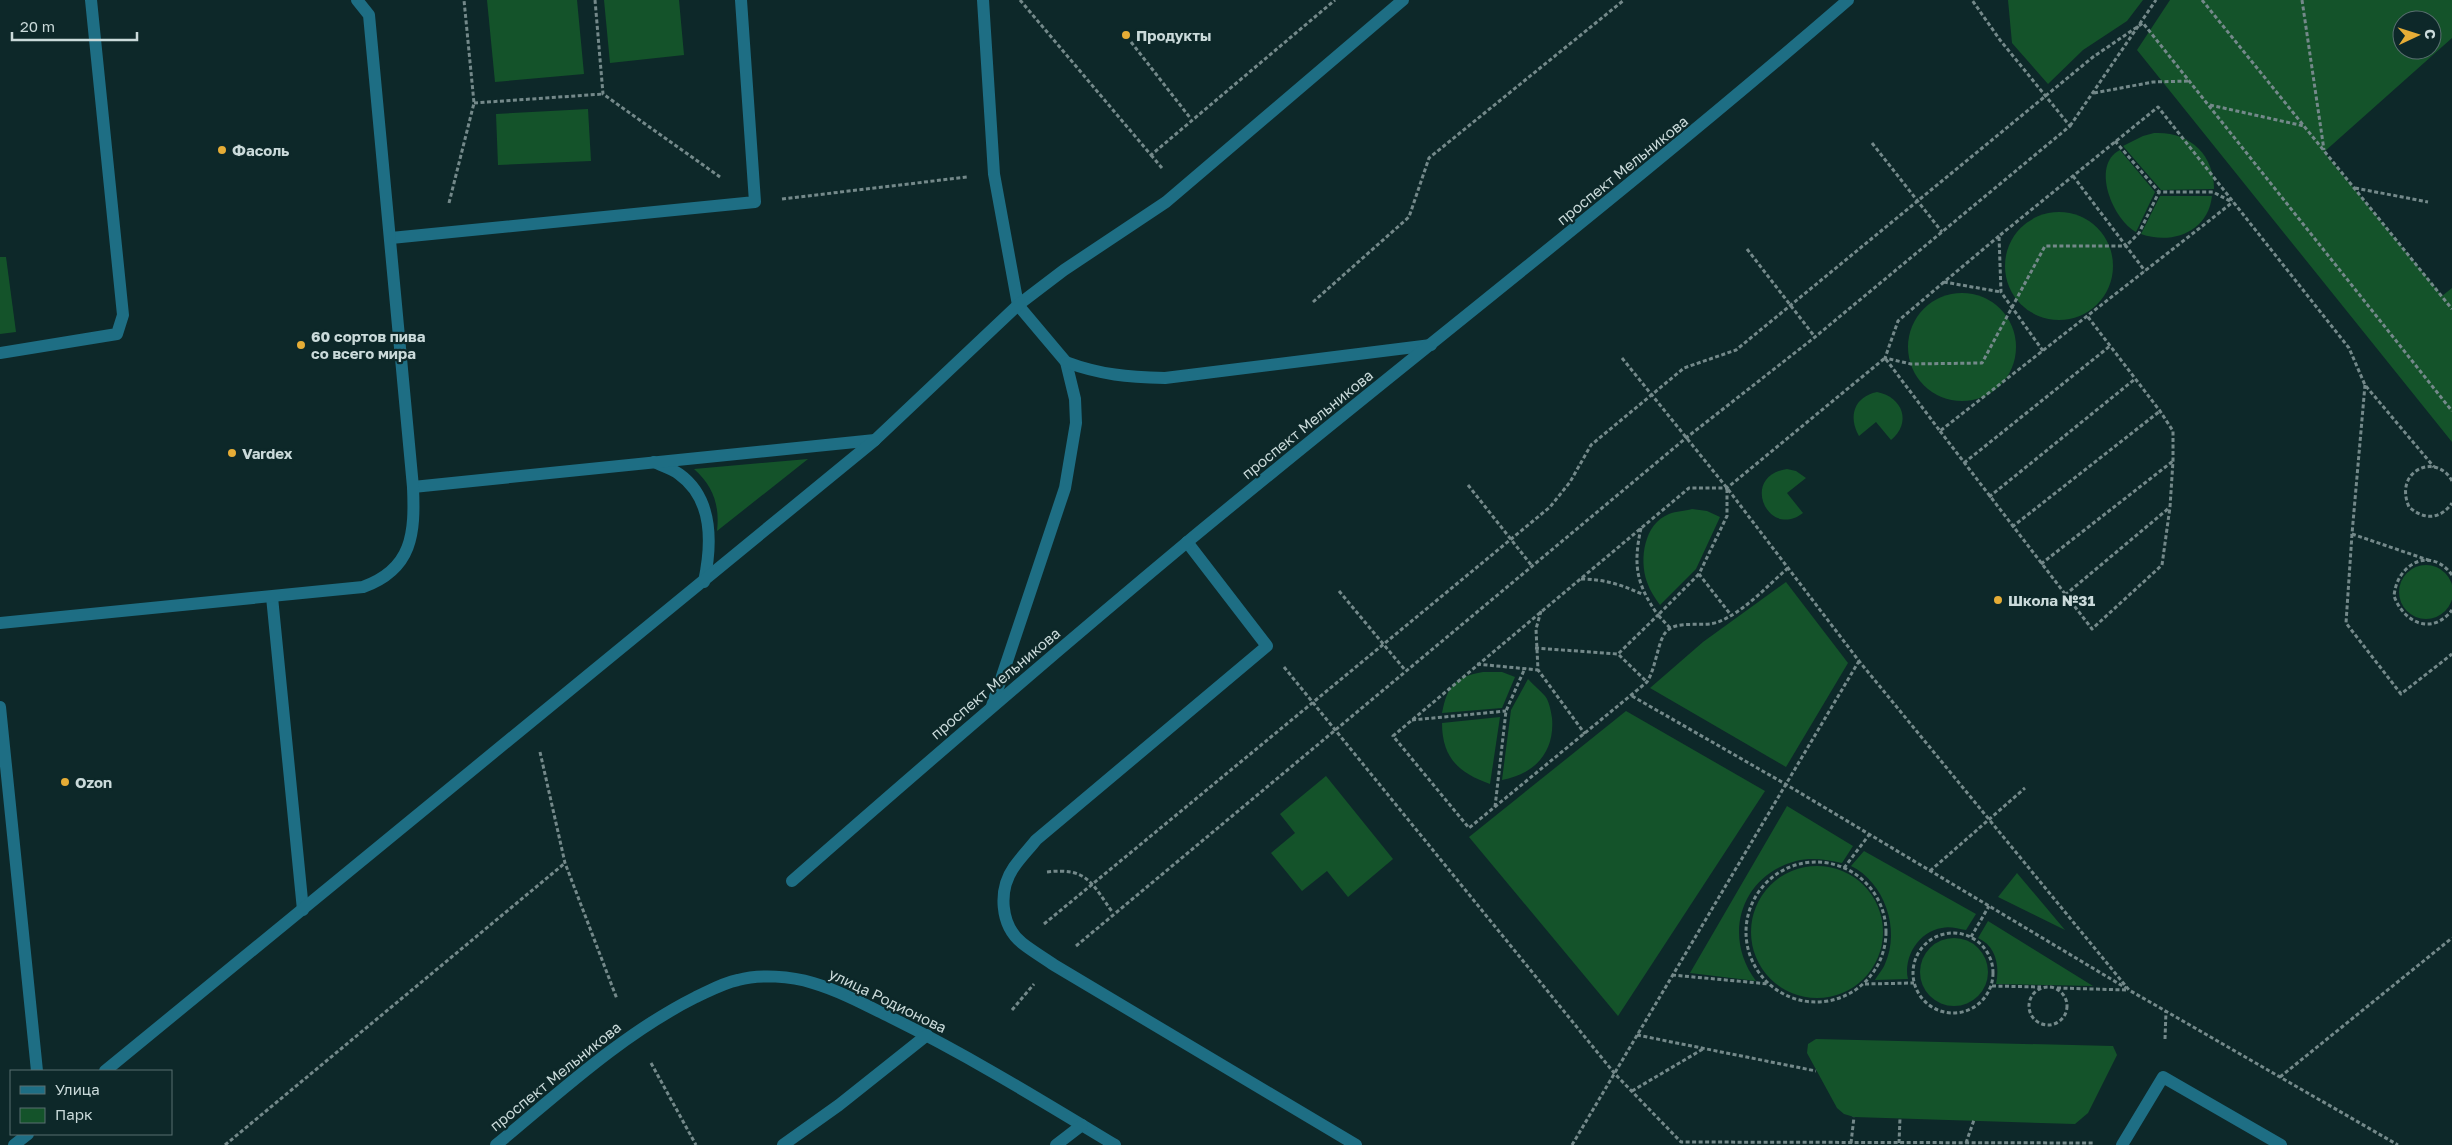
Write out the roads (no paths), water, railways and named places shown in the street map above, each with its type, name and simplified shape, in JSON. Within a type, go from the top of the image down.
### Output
[{"type":"street","points":[[0,353],[117,334],[123,315],[91,0]]},
{"type":"street","points":[[0,623],[364,587],[378,581],[393,570],[404,556],[412,540],[414,518],[413,487],[369,15],[358,0]]},
{"type":"street","points":[[391,238],[755,202],[741,0]]},
{"type":"street","points":[[991,0],[984,6],[994,174],[1018,305],[1066,362],[1075,398],[1076,424],[1065,488],[992,706]]},
{"type":"street","points":[[106,1070],[875,440],[1018,305],[1064,270],[1166,202],[1403,0]]},
{"type":"street","name":"проспект Мельникова","points":[[792,881],[992,706],[1188,542],[1714,115],[1848,0]]},
{"type":"street","points":[[1066,362],[1092,372],[1120,377],[1165,378],[1431,345]]},
{"type":"street","points":[[413,487],[875,440]]},
{"type":"street","points":[[654,462],[679,474],[701,499],[710,529],[710,556],[704,582]]},
{"type":"street","points":[[1188,542],[1267,646],[1036,840],[1013,868],[1003,892],[1004,912],[1009,927],[1021,942],[1054,965],[1356,1145]]},
{"type":"street","points":[[272,597],[303,910]]},
{"type":"street","points":[[0,707],[37,1070]]},
{"type":"street","name":"улица Родионова","points":[[635,1033],[680,1005],[738,979],[763,978],[810,982],[832,989],[927,1035],[1115,1145]]},
{"type":"street","name":"проспект Мельникова","points":[[496,1145],[635,1033]]},
{"type":"street","points":[[783,1145],[839,1105],[927,1035]]},
{"type":"street","points":[[2123,1144],[2163,1077],[2281,1145]]},
{"type":"street","points":[[1056,1145],[1082,1125]]},
{"type":"street","points":[[14,1145],[27,1135]]},
{"type":"place","name":"Продукты","points":[[1126,35]]},
{"type":"place","name":"Фасоль","points":[[222,150]]},
{"type":"place","name":"60 сортов пива со всего мира","points":[[301,345]]},
{"type":"place","name":"Vardex","points":[[232,453]]},
{"type":"place","name":"Школа №31","points":[[1998,600]]},
{"type":"place","name":"Ozon","points":[[65,782]]}]
